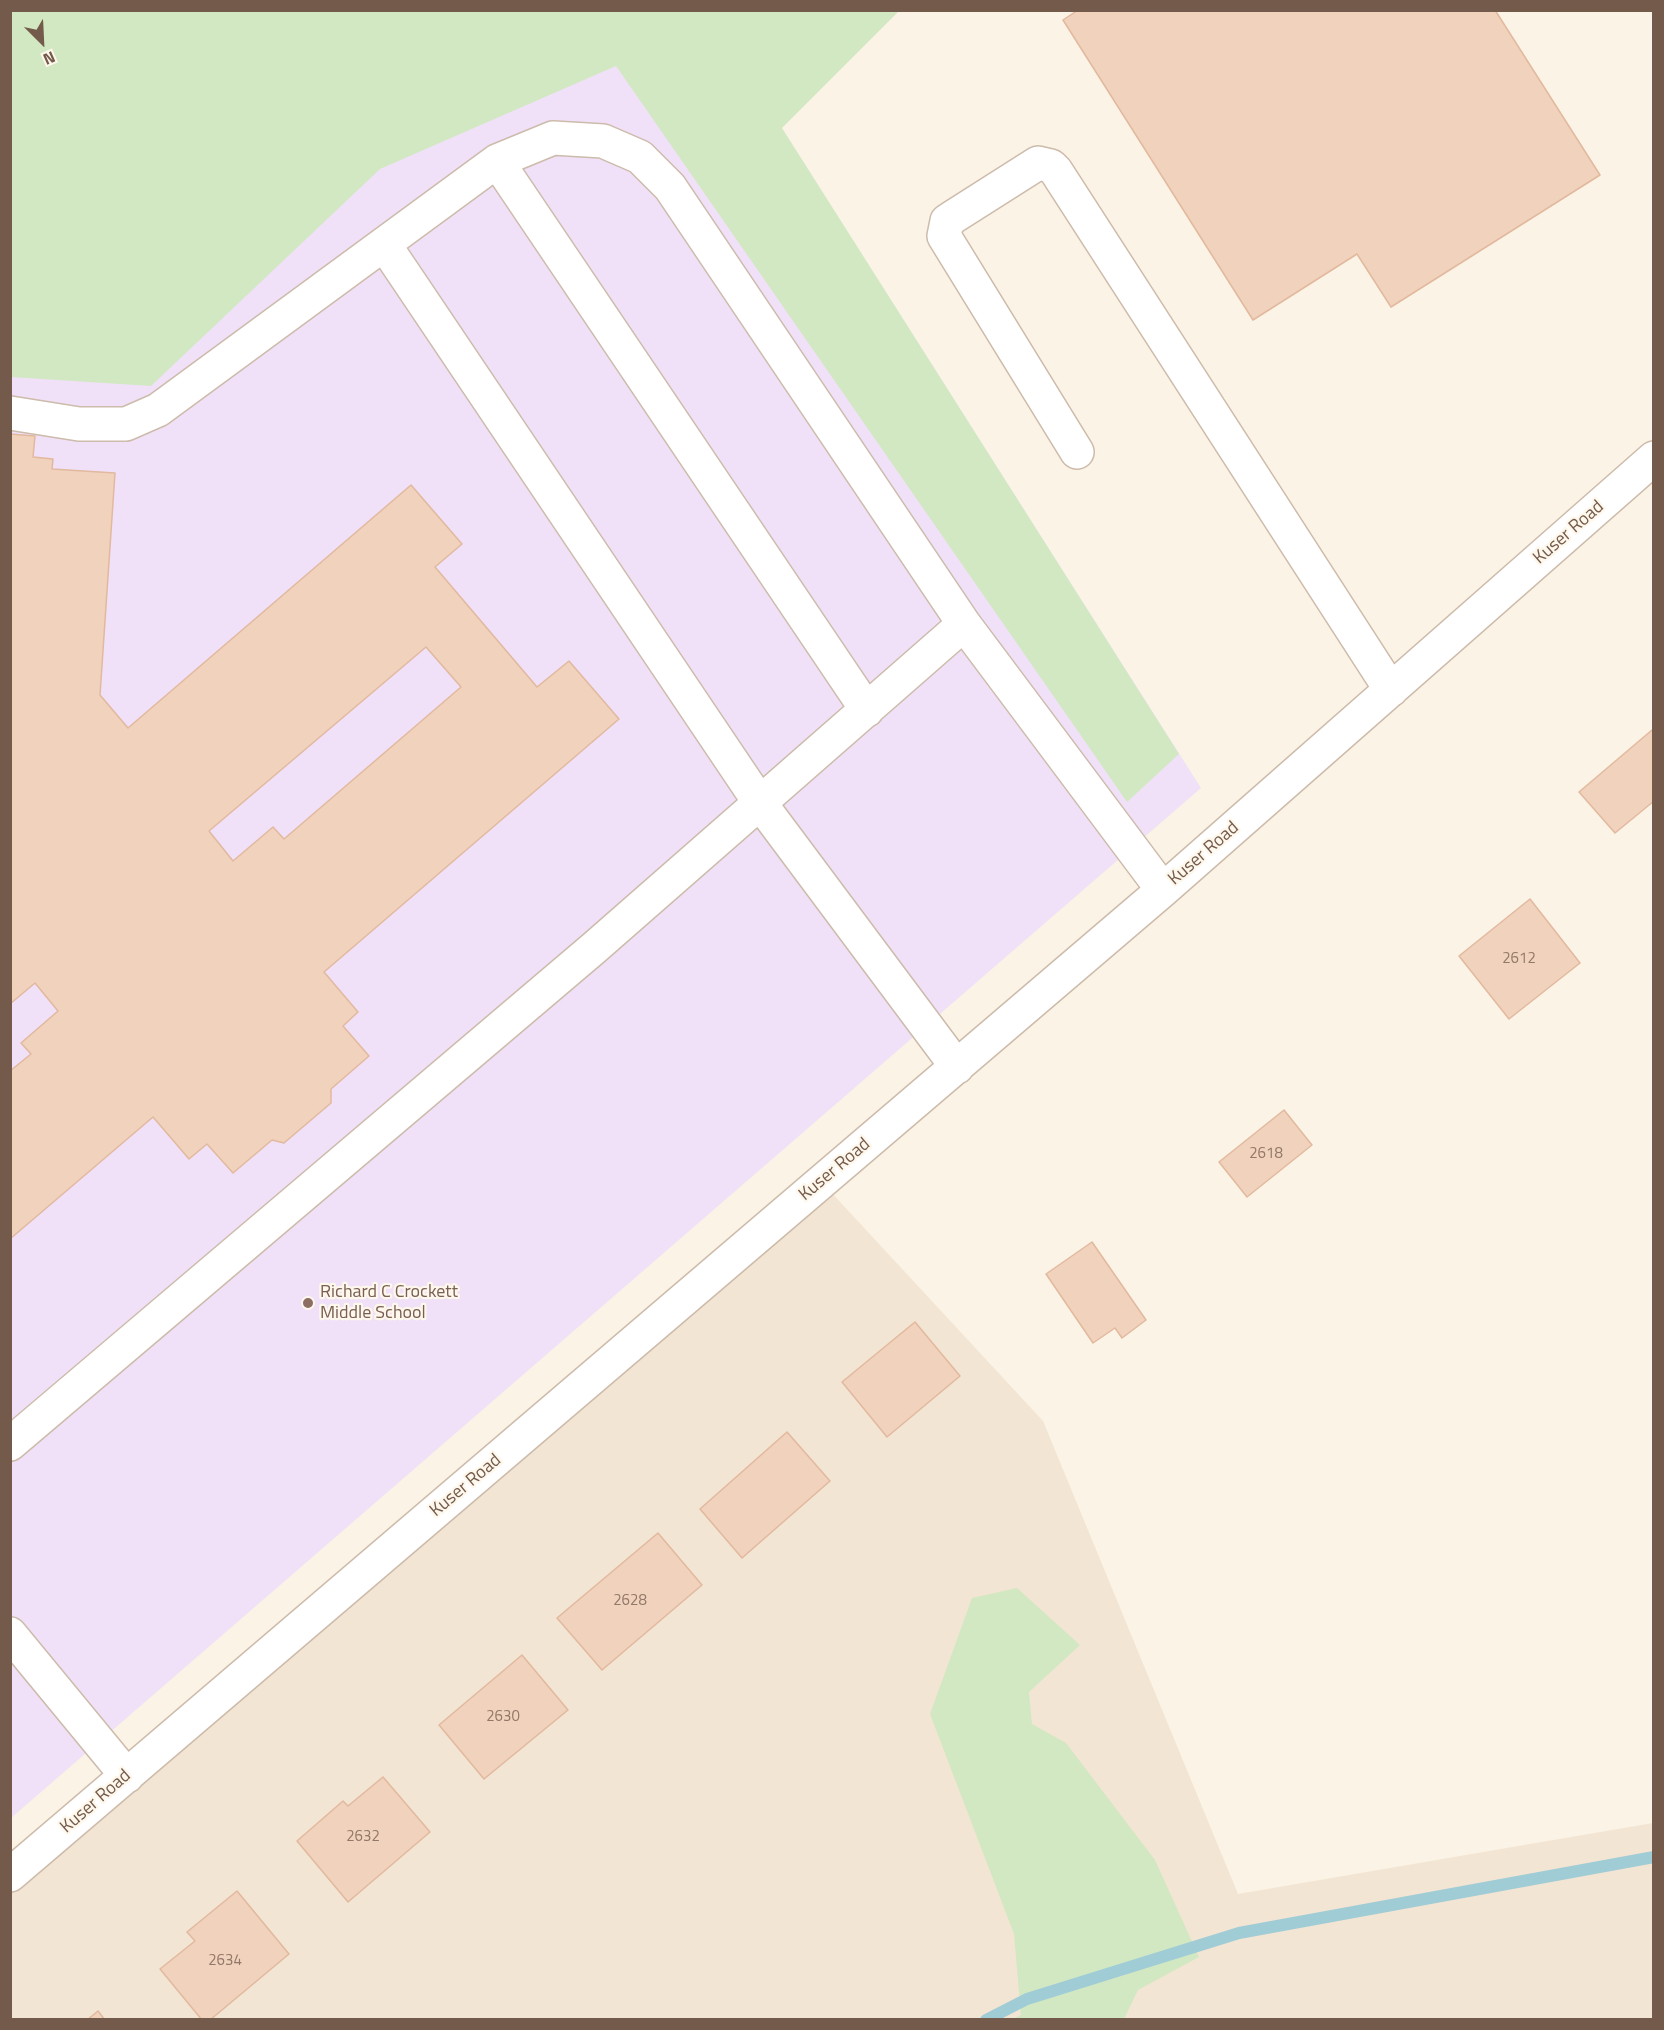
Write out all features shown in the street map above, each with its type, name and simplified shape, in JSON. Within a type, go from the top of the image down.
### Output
[{"type":"street","points":[[10,413],[79,424],[126,424],[158,410],[497,161],[553,138],[603,141],[640,157],[670,187],[964,624],[1163,891]]},
{"type":"street","points":[[497,161],[867,710]]},
{"type":"street","points":[[1077,452],[944,236],[947,222],[953,216],[1038,163],[1051,166],[1056,171],[1391,690]]},
{"type":"street","points":[[384,244],[760,803],[957,1067]]},
{"type":"street","name":"Kuser Road","points":[[10,1875],[1163,891],[1653,458]]},
{"type":"street","points":[[10,1444],[585,955],[964,624]]},
{"type":"street","points":[[10,1634],[127,1776]]},
{"type":"shaded area","name":"Richard C Crockett Middle School","points":[[11,11],[707,11],[1201,788],[11,1818]]},
{"type":"shaded area","points":[[816,1176],[1043,1421],[1238,1894],[1653,1823],[1653,2019],[11,2019],[10,1875]]},
{"type":"green space","points":[[10,11],[899,11],[782,128],[1179,754],[1127,802],[616,66],[380,169],[151,386],[11,377]]},
{"type":"green space","points":[[1017,1588],[1080,1645],[1029,1692],[1032,1724],[1066,1743],[1155,1860],[1199,1957],[1138,1990],[1124,2019],[1013,2019],[1021,2015],[1014,1934],[930,1714],[972,1598]]},
{"type":"building","points":[[1078,10],[1495,10],[1600,175],[1391,307],[1357,254],[1253,320],[1063,20]]},
{"type":"building","points":[[10,434],[35,436],[33,457],[53,459],[52,469],[115,473],[100,695],[128,728],[411,485],[462,544],[435,567],[537,687],[569,661],[619,719],[324,972],[358,1012],[343,1026],[369,1056],[331,1089],[331,1103],[284,1143],[272,1140],[233,1173],[207,1144],[189,1159],[153,1117],[10,1239],[10,1071],[31,1054],[21,1043],[58,1011],[35,983],[10,1004]],"holes":[[[426,647],[461,687],[284,839],[273,827],[233,861],[209,831]]]},
{"type":"building","points":[[1652,730],[1654,732],[1654,801],[1615,833],[1579,792]]},
{"type":"building","points":[[1530,899],[1580,963],[1509,1019],[1459,956]]},
{"type":"building","points":[[1284,1110],[1312,1145],[1247,1197],[1219,1162]]},
{"type":"building","points":[[1092,1242],[1146,1320],[1122,1338],[1115,1328],[1093,1343],[1046,1274]]},
{"type":"building","points":[[915,1322],[960,1376],[887,1437],[842,1382]]},
{"type":"building","points":[[787,1432],[830,1481],[742,1558],[700,1509]]},
{"type":"building","points":[[658,1533],[702,1585],[602,1670],[557,1618]]},
{"type":"building","points":[[522,1655],[568,1710],[484,1779],[439,1725]]},
{"type":"building","points":[[383,1777],[430,1832],[348,1902],[297,1841],[343,1801],[348,1806]]},
{"type":"building","points":[[237,1891],[289,1954],[210,2020],[202,2020],[160,1969],[195,1941],[187,1932]]},
{"type":"building","points":[[98,2011],[105,2020],[87,2020]]},
{"type":"waterway","points":[[986,2020],[1027,1999],[1239,1933],[1654,1857]]},
{"type":"place","name":"Richard C Crockett Middle School","points":[[308,1303]]}]
